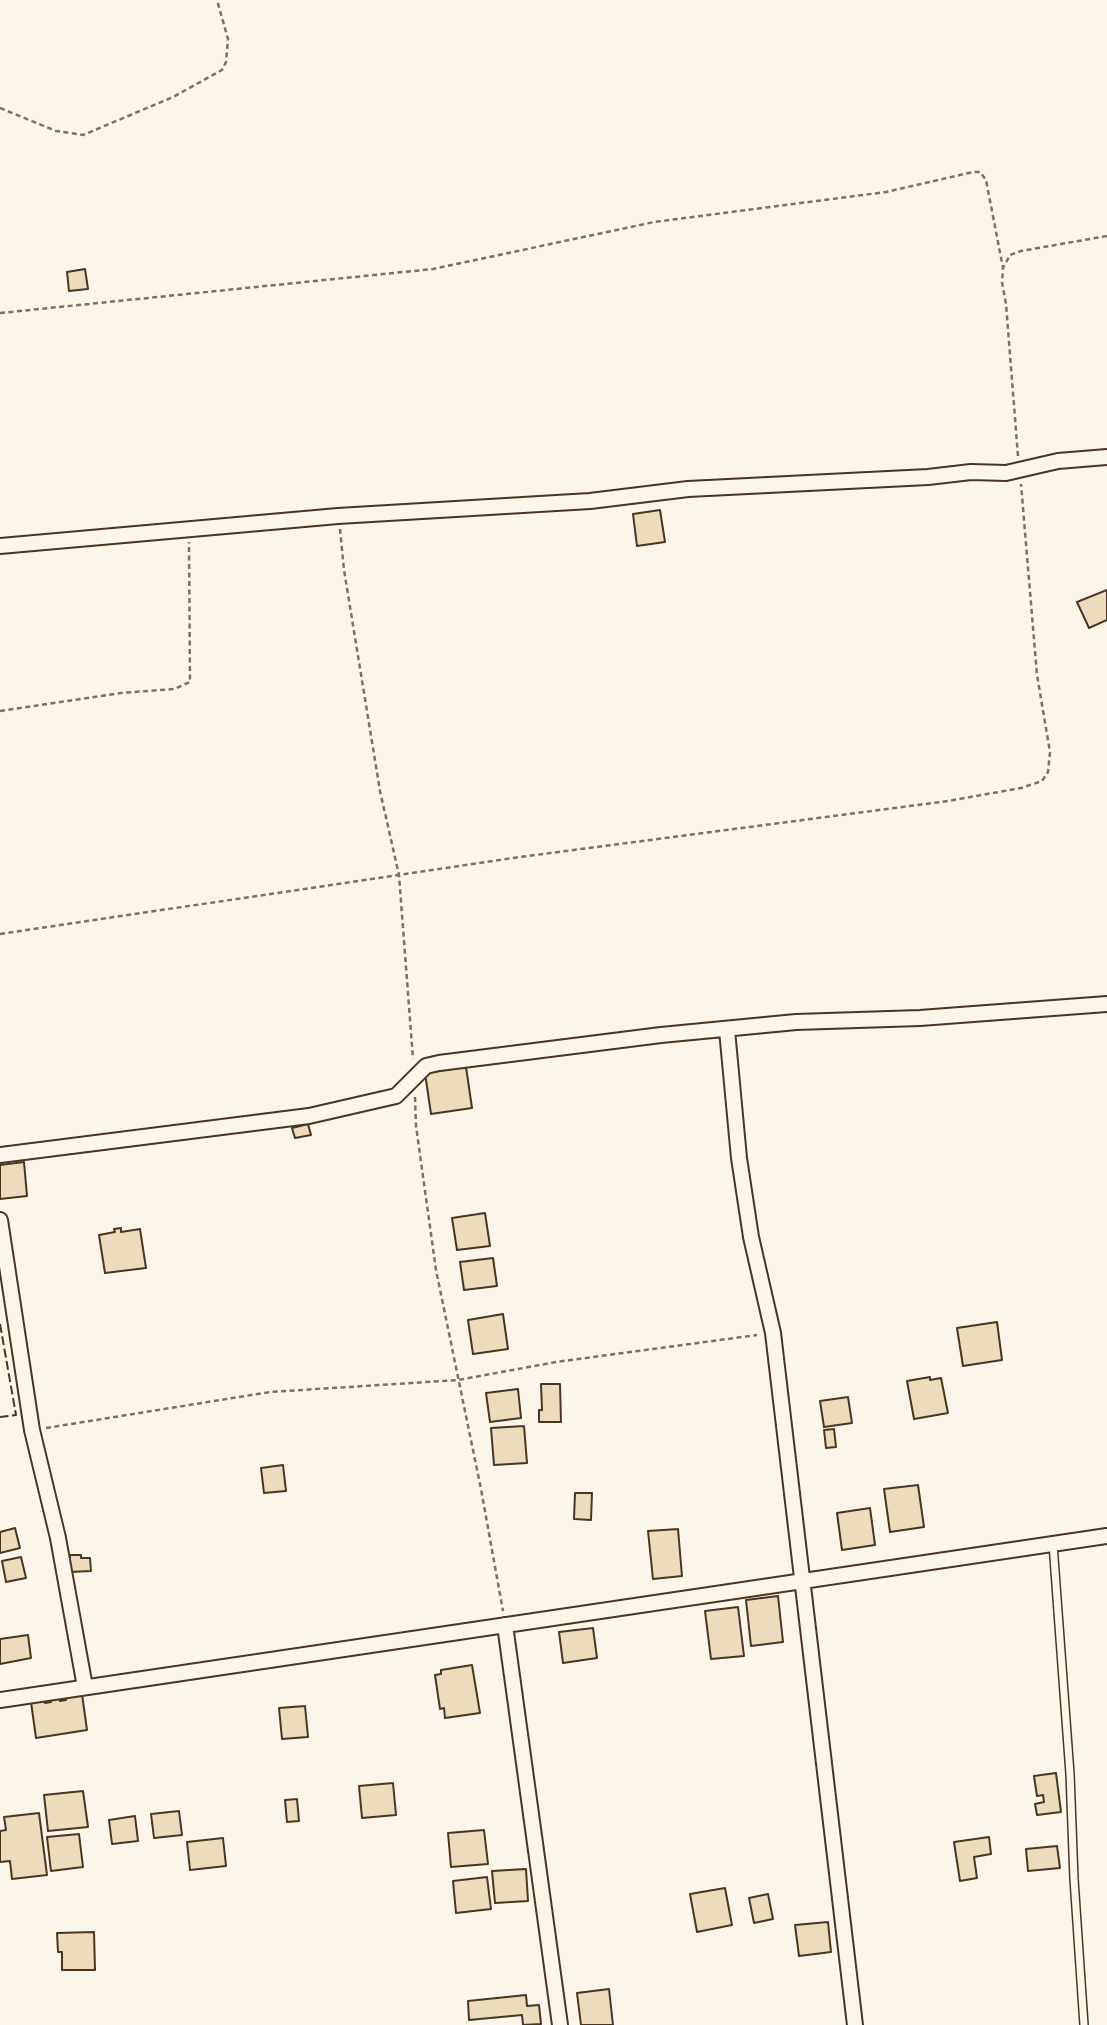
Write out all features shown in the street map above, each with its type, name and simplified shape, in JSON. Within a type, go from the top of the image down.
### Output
[{"type":"street","points":[[0,546],[338,516],[590,500],[688,489],[928,477],[971,472],[1006,473],[1058,461],[1107,457]]},
{"type":"street","points":[[0,1155],[309,1116],[396,1096],[426,1066],[439,1063],[661,1035],[796,1022],[920,1018],[1107,1004]]},
{"type":"street","points":[[727,1030],[739,1158],[751,1237],[773,1333],[855,2025]]},
{"type":"street","points":[[0,1220],[32,1430],[58,1538],[85,1687]]},
{"type":"street","points":[[0,1700],[1107,1536]]},
{"type":"street","points":[[505,1625],[560,2025]]},
{"type":"lane","points":[[1053,1544],[1068,1735],[1084,2025]]},
{"type":"path","points":[[0,108],[57,131],[83,135],[173,97],[222,70],[226,62],[228,39],[217,0]]},
{"type":"path","points":[[0,313],[433,268],[654,222],[886,192],[981,172],[986,180],[1003,268],[1002,282],[1038,675],[1050,752],[1048,772],[1042,781],[1021,788],[948,801],[520,858],[0,934]]},
{"type":"path","points":[[1003,268],[1010,255],[1021,251],[1107,236]]},
{"type":"path","points":[[0,711],[121,693],[174,689],[190,682],[188,530]]},
{"type":"path","points":[[32,1430],[270,1392],[458,1380],[556,1362],[773,1333]]},
{"type":"building","points":[[85,269],[88,289],[69,291],[67,272]]},
{"type":"building","points":[[660,510],[665,542],[637,546],[633,514]]},
{"type":"building","points":[[1107,590],[1107,620],[1089,628],[1077,602]]},
{"type":"building","points":[[466,1067],[472,1108],[431,1114],[425,1073]]},
{"type":"building","points":[[308,1124],[311,1135],[295,1138],[292,1128]]},
{"type":"building","points":[[24,1162],[27,1196],[0,1199],[0,1165]]},
{"type":"building","points":[[485,1213],[490,1246],[457,1250],[452,1218]]},
{"type":"building","points":[[121,1228],[121,1232],[140,1229],[146,1268],[105,1273],[99,1235]]},
{"type":"building","points":[[493,1258],[497,1286],[464,1290],[460,1262]]},
{"type":"building","points":[[503,1314],[508,1349],[473,1354],[468,1320]]},
{"type":"building","points":[[997,1322],[1002,1360],[963,1366],[957,1328]]},
{"type":"building","points":[[930,1377],[930,1380],[941,1378],[948,1413],[914,1419],[907,1381]]},
{"type":"building","points":[[541,1384],[560,1384],[561,1422],[539,1422],[539,1410],[542,1410]]},
{"type":"building","points":[[518,1389],[521,1418],[490,1422],[486,1393]]},
{"type":"building","points":[[848,1397],[852,1423],[824,1427],[820,1401]]},
{"type":"building","points":[[524,1426],[527,1463],[494,1465],[491,1428]]},
{"type":"building","points":[[834,1429],[836,1447],[826,1448],[824,1430]]},
{"type":"building","points":[[283,1465],[286,1491],[264,1493],[261,1468]]},
{"type":"building","points":[[918,1485],[924,1527],[890,1532],[884,1489]]},
{"type":"building","points":[[575,1493],[592,1493],[591,1520],[574,1519]]},
{"type":"building","points":[[870,1508],[875,1545],[842,1550],[837,1513]]},
{"type":"building","points":[[15,1528],[20,1548],[0,1553],[0,1532]]},
{"type":"building","points":[[678,1529],[682,1576],[653,1579],[648,1531]]},
{"type":"building","points":[[70,1555],[90,1558],[91,1571],[70,1572]]},
{"type":"building","points":[[21,1557],[26,1578],[6,1582],[2,1561]]},
{"type":"building","points":[[778,1596],[783,1642],[751,1646],[746,1600]]},
{"type":"building","points":[[738,1607],[744,1656],[711,1659],[705,1611]]},
{"type":"building","points":[[593,1628],[597,1658],[563,1663],[559,1632]]},
{"type":"building","points":[[28,1635],[31,1658],[0,1664],[0,1639]]},
{"type":"building","points":[[472,1665],[480,1713],[445,1718],[444,1708],[440,1709],[435,1675],[441,1674],[441,1670]]},
{"type":"building","points":[[82,1694],[87,1730],[36,1738],[31,1702],[51,1702],[50,1697],[59,1696],[60,1701]]},
{"type":"building","points":[[305,1706],[308,1737],[282,1739],[279,1708]]},
{"type":"building","points":[[1056,1773],[1061,1812],[1037,1815],[1035,1804],[1044,1802],[1043,1795],[1037,1796],[1034,1776]]},
{"type":"building","points":[[393,1783],[396,1815],[362,1818],[359,1786]]},
{"type":"building","points":[[83,1791],[88,1827],[48,1831],[44,1795]]},
{"type":"building","points":[[297,1799],[299,1821],[287,1822],[285,1800]]},
{"type":"building","points":[[179,1811],[182,1835],[154,1838],[151,1814]]},
{"type":"building","points":[[39,1813],[47,1875],[12,1879],[10,1861],[0,1862],[0,1831],[6,1830],[4,1817]]},
{"type":"building","points":[[135,1816],[138,1841],[112,1844],[109,1820]]},
{"type":"building","points":[[484,1830],[488,1864],[451,1867],[448,1833]]},
{"type":"building","points":[[79,1834],[83,1867],[51,1871],[47,1837]]},
{"type":"building","points":[[989,1837],[991,1854],[974,1857],[977,1878],[960,1881],[954,1842]]},
{"type":"building","points":[[223,1838],[226,1866],[190,1870],[187,1842]]},
{"type":"building","points":[[1057,1846],[1060,1868],[1028,1871],[1026,1849]]},
{"type":"building","points":[[526,1869],[528,1901],[495,1903],[492,1871]]},
{"type":"building","points":[[487,1877],[491,1909],[456,1913],[453,1881]]},
{"type":"building","points":[[725,1888],[732,1925],[697,1932],[690,1894]]},
{"type":"building","points":[[768,1894],[773,1919],[754,1923],[749,1898]]},
{"type":"building","points":[[828,1922],[831,1952],[799,1956],[795,1925]]},
{"type":"building","points":[[94,1932],[95,1970],[62,1970],[62,1952],[58,1952],[57,1933]]},
{"type":"building","points":[[609,1989],[613,2025],[581,2025],[577,1993]]},
{"type":"building","points":[[526,1995],[527,2006],[539,2005],[541,2024],[523,2025],[522,2015],[469,2020],[468,2001]]},
{"type":"fence","points":[[0,1324],[16,1415],[0,1417]]}]
